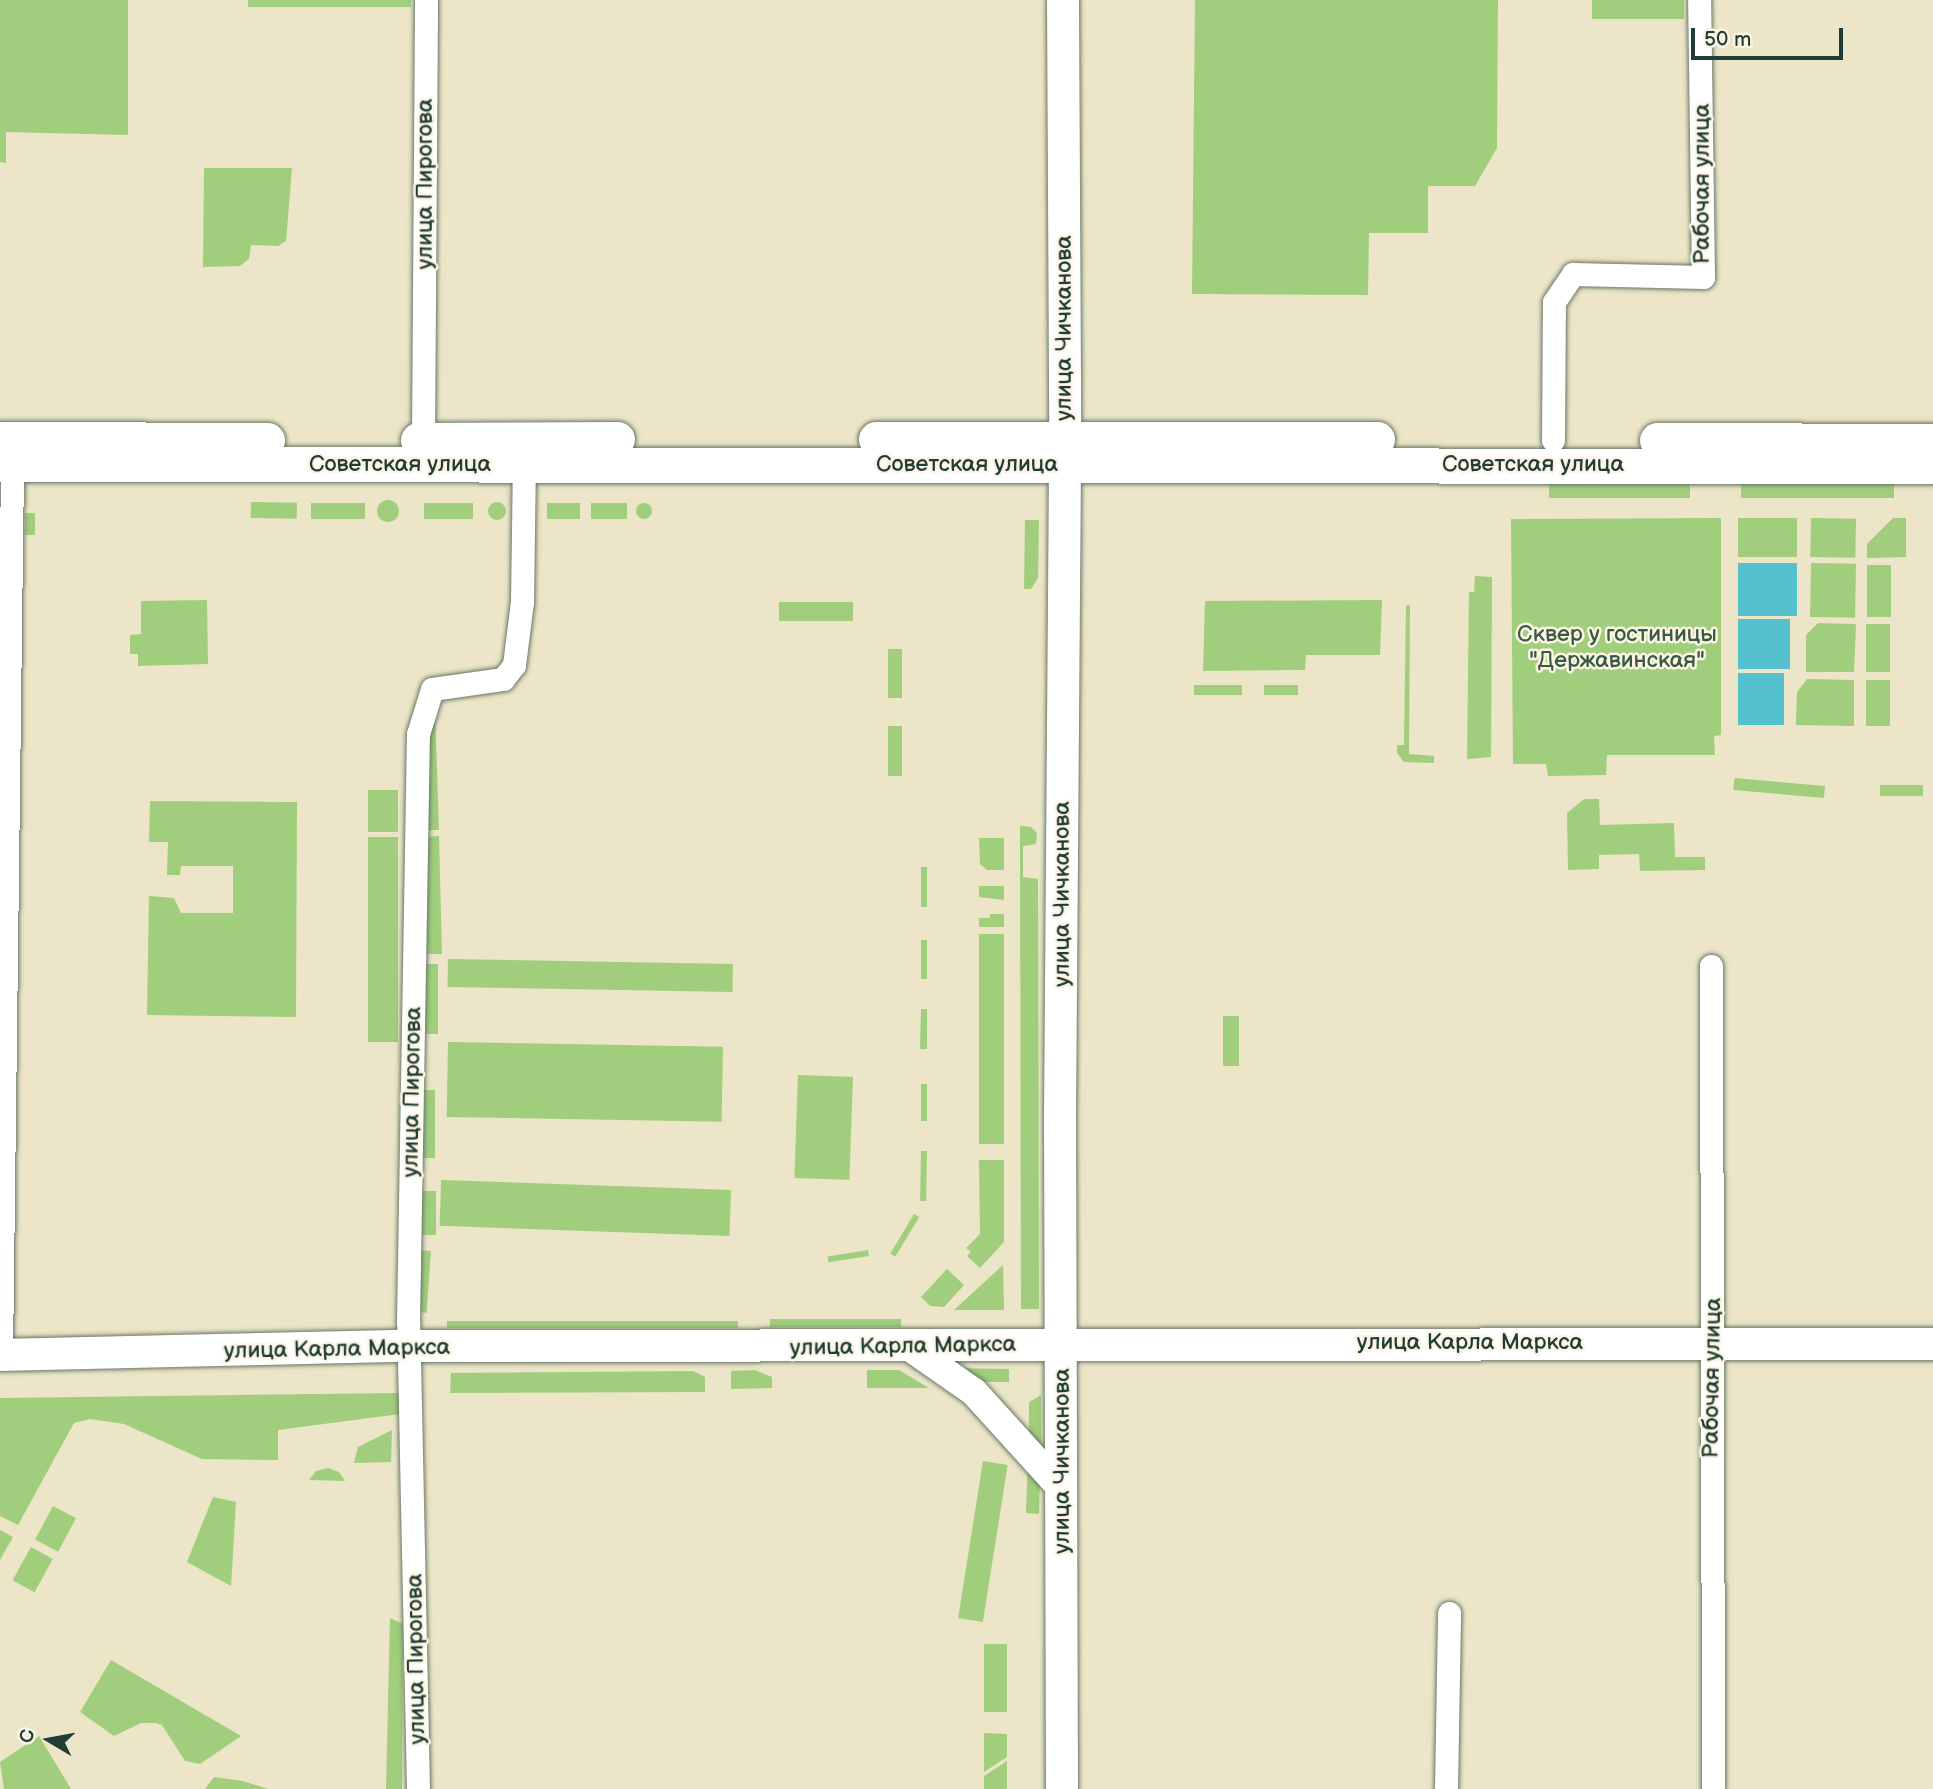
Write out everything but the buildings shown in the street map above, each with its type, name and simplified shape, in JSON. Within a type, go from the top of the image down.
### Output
[{"type":"main road","name":"улица Чичканова","points":[[1062,1789],[1065,452],[1063,0]]},
{"type":"main road","points":[[6,451],[423,440],[1065,452],[1553,440],[1933,441]]},
{"type":"main road","name":"Советская улица","points":[[6,451],[524,465],[1065,452],[1933,466]]},
{"type":"main road","name":"улица Карла Маркса","points":[[1,1355],[409,1346],[1713,1341],[1933,1344]]},
{"type":"street","name":"улица Пирогова","points":[[423,440],[426,0]]},
{"type":"street","name":"Рабочая улица","points":[[1553,440],[1554,302],[1573,274],[1703,277],[1699,0]]},
{"type":"street","points":[[1,1355],[6,451]]},
{"type":"street","name":"улица Пирогова","points":[[418,1789],[409,1346],[418,734],[432,690],[503,679],[512,669],[522,602],[524,465]]},
{"type":"street","name":"Рабочая улица","points":[[1711,967],[1713,1341],[1709,1376],[1713,1789]]},
{"type":"street","points":[[908,1346],[974,1392],[1062,1489]]},
{"type":"street","points":[[1446,1789],[1449,1613]]},
{"type":"green space","points":[[0,0],[128,0],[128,135],[6,132],[6,163],[0,162]]},
{"type":"green space","points":[[248,0],[411,0],[411,7],[248,7]]},
{"type":"green space","points":[[1195,0],[1498,0],[1497,148],[1475,186],[1428,186],[1428,233],[1369,233],[1368,295],[1192,294]]},
{"type":"green space","points":[[1592,0],[1684,0],[1684,19],[1592,19]]},
{"type":"green space","points":[[204,168],[292,168],[286,241],[278,246],[251,245],[249,259],[240,266],[203,267]]},
{"type":"green space","points":[[1549,483],[1690,483],[1690,498],[1549,498]]},
{"type":"green space","points":[[1741,483],[1894,483],[1894,498],[1741,498]]},
{"type":"green space","points":[[388,500],[396,503],[399,511],[396,519],[388,522],[380,519],[377,511],[380,503]]},
{"type":"green space","points":[[251,502],[297,503],[297,519],[251,518]]},
{"type":"green space","points":[[497,502],[503,505],[506,511],[503,517],[497,520],[491,517],[488,511],[491,505]]},
{"type":"green space","points":[[311,503],[365,503],[365,519],[311,519]]},
{"type":"green space","points":[[424,503],[473,503],[473,519],[424,519]]},
{"type":"green space","points":[[547,503],[580,503],[580,519],[547,519]]},
{"type":"green space","points":[[591,503],[627,503],[627,519],[591,519]]},
{"type":"green space","points":[[644,503],[650,505],[650,517],[644,519],[638,517],[636,511],[638,505]]},
{"type":"green space","points":[[25,513],[35,513],[35,535],[25,535]]},
{"type":"green space","name":"Сквер у гостиницы \"Державинская\"","points":[[1721,518],[1721,735],[1714,736],[1715,755],[1607,755],[1606,775],[1548,776],[1546,764],[1513,764],[1511,519]]},
{"type":"green space","points":[[1738,518],[1797,518],[1797,557],[1738,557]]},
{"type":"green space","points":[[1811,518],[1856,519],[1855,558],[1810,557]]},
{"type":"green space","points":[[1893,518],[1906,518],[1906,557],[1867,558],[1867,544]]},
{"type":"green space","points":[[1025,520],[1039,520],[1038,578],[1031,589],[1024,589]]},
{"type":"green space","points":[[1811,563],[1856,564],[1855,618],[1810,617]]},
{"type":"green space","points":[[1867,565],[1891,565],[1891,617],[1867,617]]},
{"type":"green space","points":[[1475,576],[1492,577],[1491,757],[1467,759],[1469,592],[1474,592]]},
{"type":"green space","points":[[207,600],[208,664],[138,666],[138,654],[130,654],[130,635],[141,634],[141,601]]},
{"type":"green space","points":[[1382,600],[1380,655],[1306,655],[1305,670],[1203,671],[1205,601]]},
{"type":"green space","points":[[779,602],[853,602],[853,621],[779,621]]},
{"type":"green space","points":[[1410,605],[1409,754],[1434,756],[1434,763],[1404,762],[1397,753],[1397,745],[1404,745],[1406,606]]},
{"type":"green space","points":[[1818,623],[1856,624],[1854,672],[1806,672],[1806,635]]},
{"type":"green space","points":[[1866,624],[1890,624],[1890,672],[1866,672]]},
{"type":"green space","points":[[888,649],[902,649],[902,698],[888,698]]},
{"type":"green space","points":[[1807,679],[1854,680],[1854,726],[1796,725],[1797,692]]},
{"type":"green space","points":[[1866,680],[1890,680],[1890,726],[1866,726]]},
{"type":"green space","points":[[1194,685],[1242,685],[1242,695],[1194,695]]},
{"type":"green space","points":[[1264,685],[1298,685],[1298,695],[1264,695]]},
{"type":"green space","points":[[435,708],[439,830],[426,830],[428,735]]},
{"type":"green space","points":[[888,726],[902,726],[902,776],[888,776]]},
{"type":"green space","points":[[1734,778],[1825,786],[1824,798],[1733,790]]},
{"type":"green space","points":[[1880,785],[1923,785],[1923,796],[1880,796]]},
{"type":"green space","points":[[368,790],[398,790],[398,832],[368,832]]},
{"type":"green space","points":[[1584,799],[1599,799],[1600,825],[1674,823],[1675,857],[1705,857],[1705,870],[1640,871],[1639,854],[1599,855],[1599,869],[1568,870],[1567,813]]},
{"type":"green space","points":[[150,801],[297,802],[296,1017],[147,1015],[149,896],[174,898],[181,913],[233,913],[233,866],[181,866],[180,875],[167,875],[168,842],[149,842]]},
{"type":"green space","points":[[1020,826],[1031,827],[1037,833],[1036,844],[1023,846],[1023,877],[1038,879],[1039,1309],[1021,1309]]},
{"type":"green space","points":[[439,836],[442,954],[424,954],[426,837]]},
{"type":"green space","points":[[368,837],[398,837],[398,1042],[368,1042]]},
{"type":"green space","points":[[979,838],[1004,838],[1004,870],[987,870],[980,864]]},
{"type":"green space","points":[[921,867],[927,867],[927,907],[921,907]]},
{"type":"green space","points":[[979,886],[1004,886],[1004,900],[979,897]]},
{"type":"green space","points":[[990,914],[1004,914],[1004,927],[979,927],[979,918],[990,918]]},
{"type":"green space","points":[[979,934],[1004,934],[1004,1144],[979,1144]]},
{"type":"green space","points":[[921,940],[927,940],[927,979],[921,979]]},
{"type":"green space","points":[[448,959],[733,964],[732,992],[448,987]]},
{"type":"green space","points":[[425,964],[438,964],[438,1034],[425,1034]]},
{"type":"green space","points":[[921,1009],[927,1009],[927,1049],[920,1049]]},
{"type":"green space","points":[[1223,1016],[1239,1016],[1239,1066],[1223,1066]]},
{"type":"green space","points":[[448,1042],[723,1047],[722,1122],[447,1117]]},
{"type":"green space","points":[[798,1075],[853,1077],[849,1180],[794,1178]]},
{"type":"green space","points":[[921,1084],[927,1084],[927,1121],[921,1121]]},
{"type":"green space","points":[[422,1090],[435,1090],[435,1158],[422,1158]]},
{"type":"green space","points":[[921,1151],[927,1151],[926,1201],[920,1201]]},
{"type":"green space","points":[[979,1160],[1004,1160],[1004,1242],[980,1268],[967,1256],[971,1252],[966,1248],[980,1234]]},
{"type":"green space","points":[[441,1180],[731,1190],[729,1236],[440,1226]]},
{"type":"green space","points":[[421,1191],[436,1191],[436,1235],[421,1235]]},
{"type":"green space","points":[[914,1214],[919,1217],[895,1257],[890,1253]]},
{"type":"green space","points":[[418,1250],[431,1251],[427,1313],[414,1312]]},
{"type":"green space","points":[[868,1250],[869,1256],[828,1262],[828,1256]]},
{"type":"green space","points":[[1003,1265],[1004,1310],[954,1310]]},
{"type":"green space","points":[[947,1269],[964,1285],[944,1307],[930,1306],[921,1297]]},
{"type":"green space","points":[[770,1319],[901,1319],[901,1327],[770,1327]]},
{"type":"green space","points":[[447,1321],[738,1321],[738,1328],[447,1328]]},
{"type":"green space","points":[[946,1368],[1009,1369],[1009,1382],[962,1382]]},
{"type":"green space","points":[[755,1370],[772,1377],[772,1388],[731,1389],[731,1371]]},
{"type":"green space","points":[[867,1370],[899,1370],[929,1388],[867,1388]]},
{"type":"green space","points":[[693,1371],[705,1377],[705,1392],[450,1393],[451,1373]]},
{"type":"green space","points":[[400,1393],[400,1414],[278,1430],[278,1460],[202,1459],[124,1424],[90,1419],[74,1423],[18,1525],[0,1516],[0,1398]]},
{"type":"green space","points":[[1041,1395],[1041,1447],[1029,1437],[1029,1402]]},
{"type":"green space","points":[[392,1430],[391,1462],[354,1463],[358,1447]]},
{"type":"green space","points":[[1028,1460],[1040,1479],[1039,1514],[1026,1513]]},
{"type":"green space","points":[[983,1461],[1008,1465],[983,1622],[958,1618]]},
{"type":"green space","points":[[328,1468],[339,1472],[345,1481],[309,1480],[316,1471]]},
{"type":"green space","points":[[213,1497],[236,1502],[231,1586],[187,1562]]},
{"type":"green space","points":[[53,1506],[76,1518],[58,1552],[35,1540]]},
{"type":"green space","points":[[0,1530],[13,1537],[0,1560]]},
{"type":"green space","points":[[31,1547],[53,1559],[34,1592],[13,1580]]},
{"type":"green space","points":[[390,1618],[403,1624],[402,1789],[386,1789]]},
{"type":"green space","points":[[984,1644],[1007,1644],[1007,1712],[984,1712]]},
{"type":"green space","points":[[111,1660],[241,1736],[200,1764],[185,1761],[162,1725],[156,1723],[141,1723],[114,1736],[80,1712]]},
{"type":"green space","points":[[984,1733],[1007,1734],[1007,1757],[984,1772]]},
{"type":"green space","points":[[39,1736],[71,1789],[4,1789],[0,1762]]},
{"type":"green space","points":[[1007,1761],[1007,1789],[984,1789],[984,1776]]},
{"type":"green space","points":[[214,1777],[243,1781],[268,1789],[205,1789]]},
{"type":"water","points":[[1738,563],[1797,563],[1797,616],[1738,616]]},
{"type":"water","points":[[1738,619],[1790,619],[1790,669],[1738,669]]},
{"type":"water","points":[[1738,673],[1784,673],[1784,725],[1738,725]]}]
